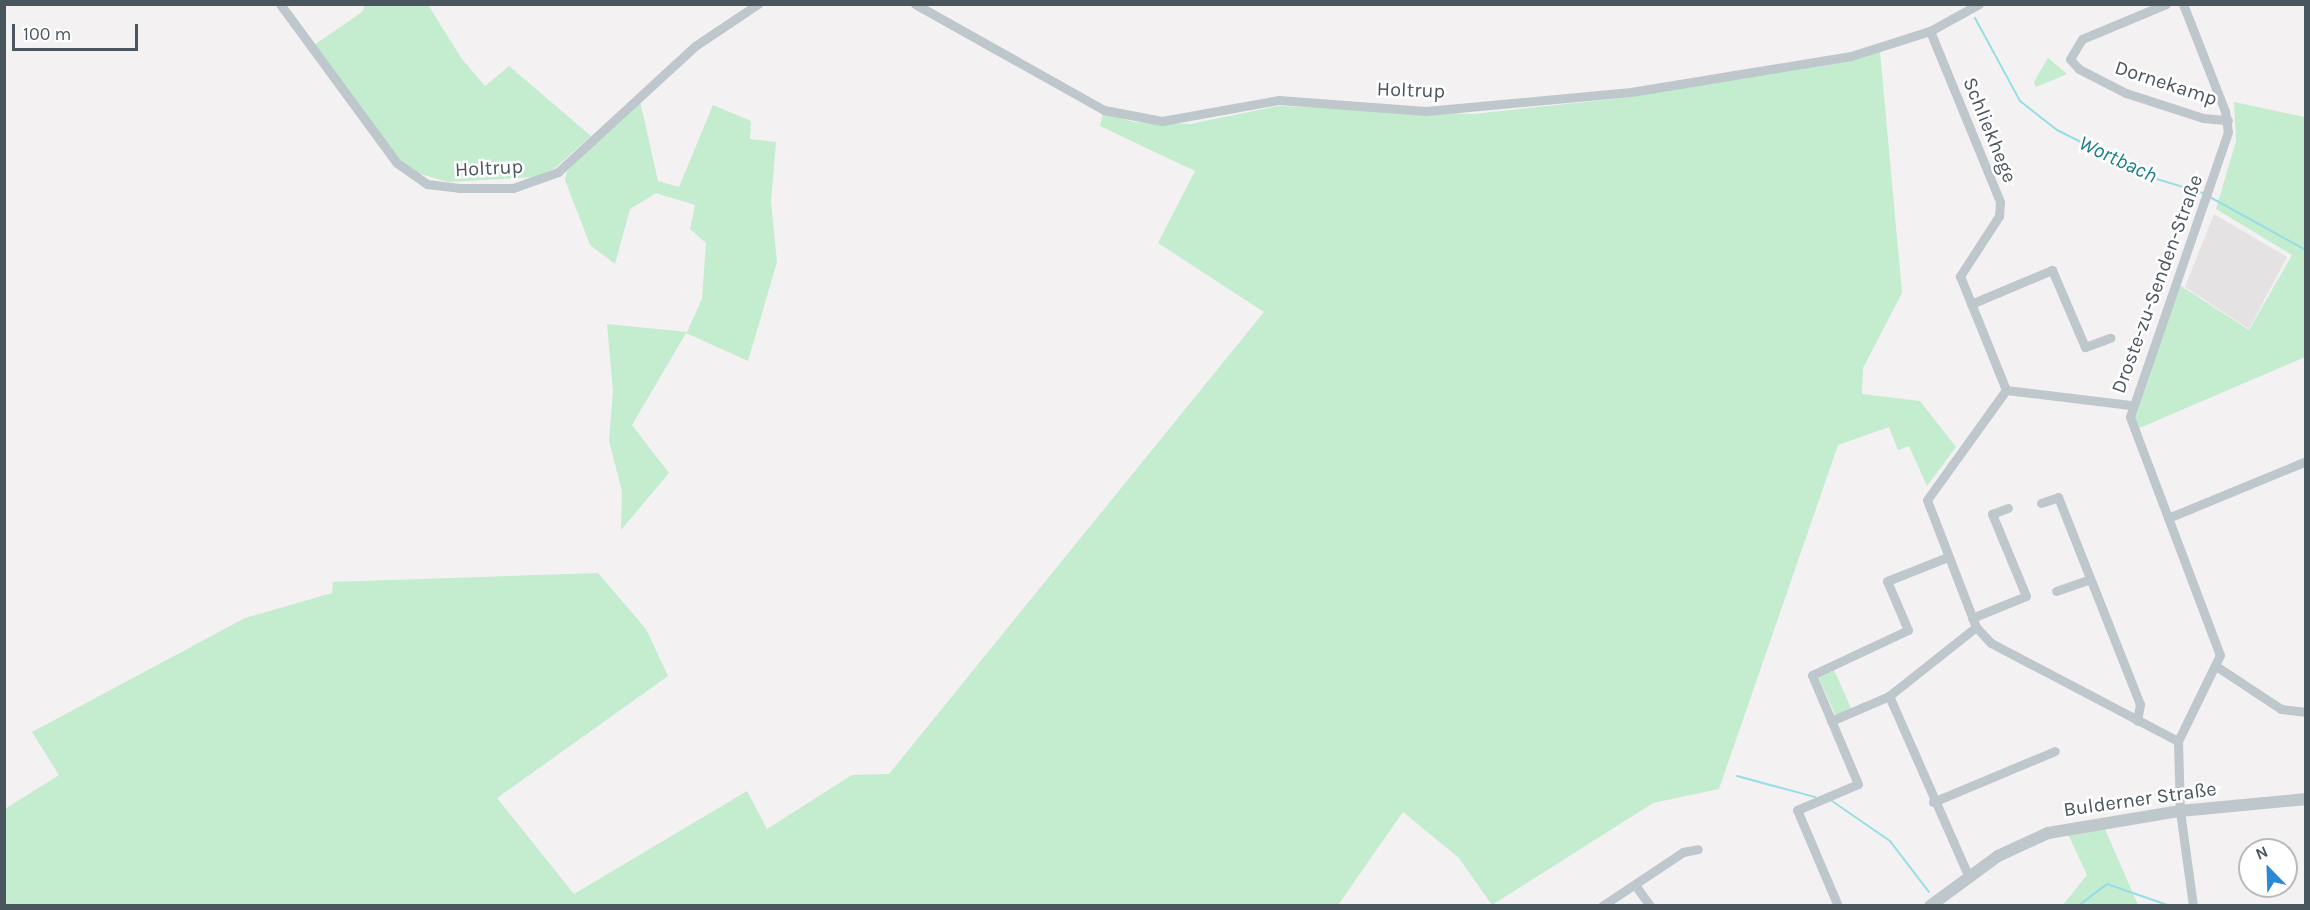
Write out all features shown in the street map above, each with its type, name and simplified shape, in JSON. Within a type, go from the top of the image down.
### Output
[{"type":"street","name":"Holtrup","points":[[280,4],[397,163],[427,184],[470,188],[513,188],[558,172],[695,45],[758,4]]},
{"type":"street","name":"Holtrup","points":[[915,4],[1104,110],[1162,121],[1279,100],[1426,111],[1631,92],[1851,56],[1930,31],[1979,4]]},
{"type":"street","name":"Dornekamp","points":[[2166,4],[2082,39],[2070,59],[2079,69],[2126,93],[2202,118],[2228,120]]},
{"type":"street","name":"Droste-zu-Senden-Straße","points":[[2184,4],[2228,120],[2226,147],[2130,405],[2136,441],[2217,641],[2216,666],[2178,741],[2180,811],[2193,906]]},
{"type":"street","name":"Schliekhege","points":[[1930,31],[2000,202],[1999,216],[1960,272],[2006,390]]},
{"type":"street","points":[[1971,304],[2052,270],[2085,347],[2110,338]]},
{"type":"street","points":[[2130,405],[2006,390],[1927,500],[1974,622],[1992,643],[2178,741]]},
{"type":"street","points":[[2168,518],[2306,461]]},
{"type":"street","points":[[2041,503],[2058,497],[2140,704],[2137,721]]},
{"type":"street","points":[[1831,721],[1889,696],[1974,622],[2026,596],[1992,514],[2008,508]]},
{"type":"street","points":[[1838,906],[1797,810],[1858,784],[1812,675],[1908,630],[1887,581],[1948,557]]},
{"type":"street","points":[[2056,591],[2090,579]]},
{"type":"street","points":[[2216,666],[2281,709],[2306,712]]},
{"type":"street","points":[[1889,696],[1933,802],[1943,813],[1968,875]]},
{"type":"street","points":[[1933,802],[2055,751]]},
{"type":"street","name":"Bulderner Straße","points":[[1930,906],[1968,875],[2048,833],[2180,811],[2306,799]]},
{"type":"street","points":[[1602,906],[1683,852],[1698,849]]},
{"type":"street","points":[[1635,885],[1650,906]]},
{"type":"shaded area","points":[[2214,214],[2287,257],[2249,329],[2185,287]]},
{"type":"green space","points":[[365,5],[428,5],[462,59],[485,86],[509,66],[591,136],[555,168],[536,177],[448,182],[414,172],[400,161],[314,45],[362,12]]},
{"type":"green space","points":[[1880,52],[1902,293],[1863,368],[1862,394],[1920,401],[1956,447],[1927,486],[1909,446],[1898,450],[1889,427],[1838,445],[1719,789],[1653,803],[1492,905],[1459,858],[1403,812],[1338,905],[5,906],[5,809],[59,775],[32,732],[245,618],[332,593],[333,582],[598,573],[646,629],[668,676],[497,798],[574,894],[747,791],[767,829],[852,775],[889,774],[1264,312],[1158,243],[1195,171],[1100,126],[1103,113],[1134,122],[1190,124],[1278,106],[1473,114],[1631,97]]},
{"type":"green space","points":[[2048,58],[2067,74],[2036,87],[2034,82]]},
{"type":"green space","points":[[640,101],[658,181],[679,187],[713,105],[751,121],[750,139],[776,142],[771,202],[777,262],[748,361],[686,333],[632,425],[669,473],[621,530],[622,491],[609,441],[613,391],[607,324],[687,332],[702,299],[706,243],[690,229],[695,205],[656,193],[630,209],[615,264],[590,245],[565,180],[567,171]]},
{"type":"green space","points":[[2234,102],[2305,117],[2305,357],[2137,429],[2132,408],[2178,284],[2249,330],[2292,255],[2216,209],[2236,141]]},
{"type":"green space","points":[[1834,670],[1851,708],[1836,715],[1818,677]]},
{"type":"green space","points":[[2105,829],[2138,905],[2062,906],[2087,875],[2067,832]]},
{"type":"waterway","name":"Wortbach","points":[[1975,18],[2020,101],[2057,130],[2150,177],[2203,193]]},
{"type":"waterway","name":"Wortbach","points":[[2208,196],[2306,250]]},
{"type":"waterway","points":[[1737,776],[1815,797]]},
{"type":"waterway","points":[[1832,801],[1890,841],[1929,892]]},
{"type":"waterway","points":[[2078,906],[2107,884],[2170,906]]}]
